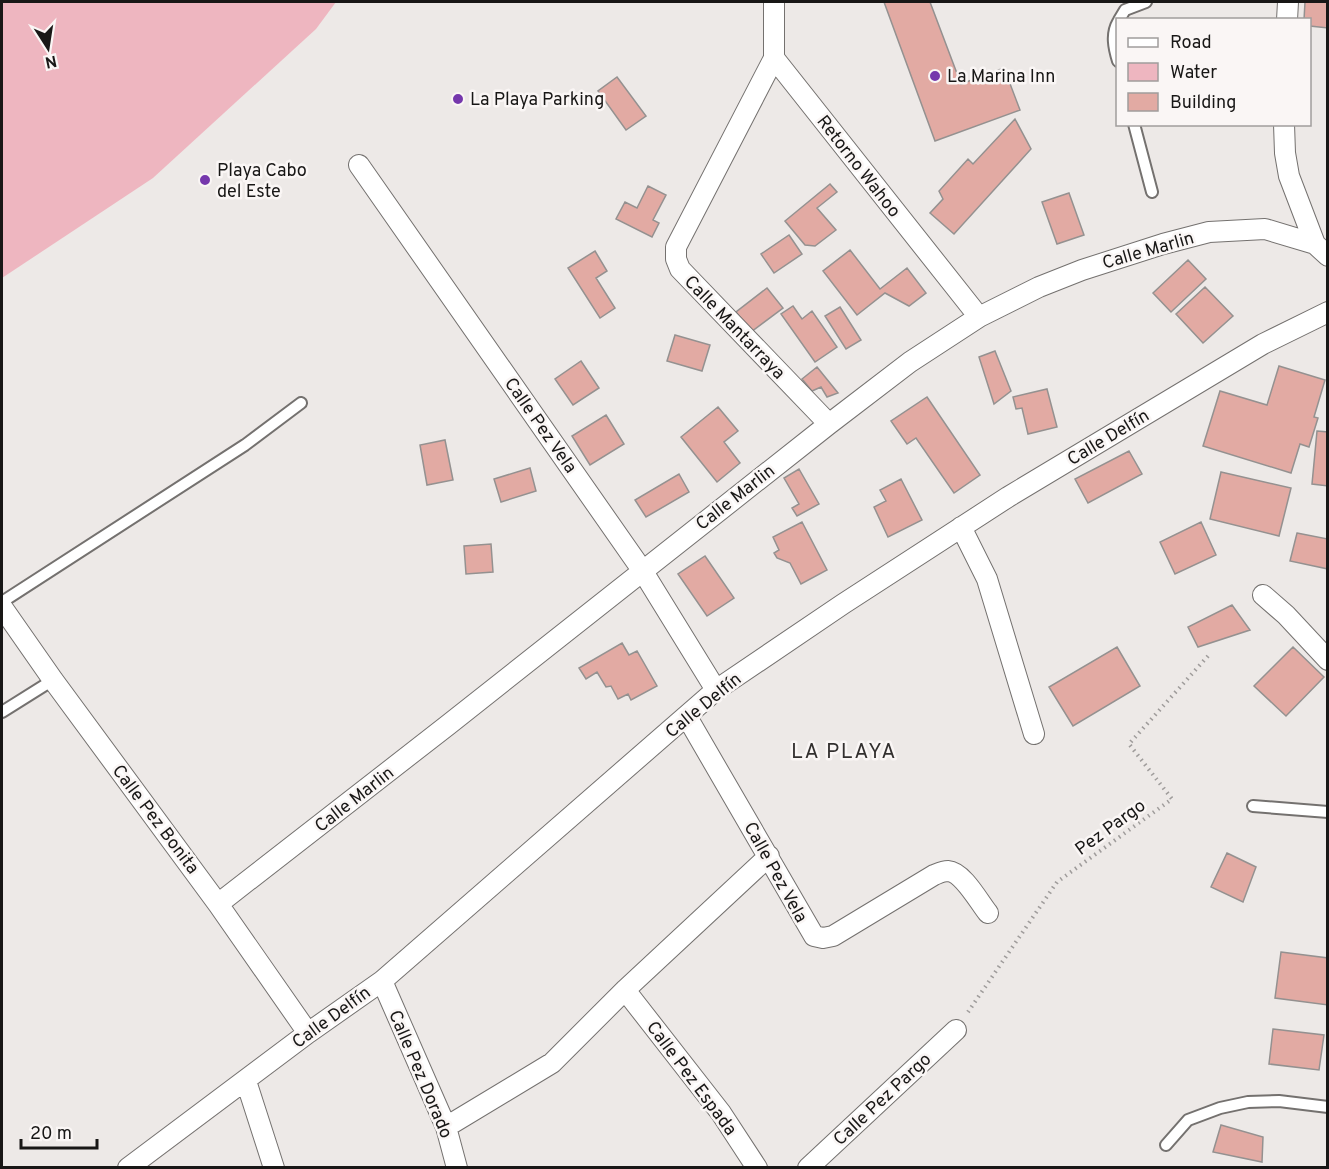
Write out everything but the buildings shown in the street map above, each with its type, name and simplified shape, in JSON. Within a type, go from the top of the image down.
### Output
[{"type":"street","points":[[774,58],[775,2]]},
{"type":"street","points":[[1287,18],[1288,2]]},
{"type":"street","name":"Retorno Wahoo","points":[[774,58],[979,317]]},
{"type":"street","name":"Calle Mantarraya","points":[[774,58],[676,247],[676,259],[680,269],[829,424]]},
{"type":"street","points":[[1284,126],[1289,176],[1321,250]]},
{"type":"street","name":"Calle Pez Vela","points":[[359,165],[642,570],[716,690]]},
{"type":"street","name":"Calle Marlin","points":[[218,904],[829,424],[910,362],[979,317],[1038,287],[1082,270],[1209,232],[1265,229],[1321,250]]},
{"type":"street","name":"Calle Delfín","points":[[128,1167],[382,981],[716,690],[961,527],[1263,344],[1328,312]]},
{"type":"street","points":[[961,527],[987,579],[1034,734]]},
{"type":"street","points":[[1263,595],[1286,615],[1328,660]]},
{"type":"street","name":"Calle Pez Bonita","points":[[2,607],[218,904],[308,1033]]},
{"type":"street","name":"Calle Pez Vela","points":[[687,717],[769,856],[809,931],[814,936],[822,938],[833,936],[934,875],[946,871],[961,878],[988,913]]},
{"type":"street","points":[[446,1127],[552,1063],[625,990],[769,856]]},
{"type":"street","name":"Calle Pez Dorado","points":[[382,981],[446,1127],[457,1167]]},
{"type":"street","name":"Calle Pez Espada","points":[[625,990],[721,1113],[756,1167]]},
{"type":"street","name":"Calle Pez Pargo","points":[[808,1167],[829,1160],[956,1030]]},
{"type":"street","points":[[246,1081],[274,1167]]},
{"type":"lane","points":[[1120,18],[1125,10],[1146,2]]},
{"type":"lane","points":[[1116,25],[1113,45],[1116,55]]},
{"type":"lane","points":[[1135,126],[1152,192]]},
{"type":"lane","points":[[2,602],[245,445],[301,403]]},
{"type":"lane","points":[[2,712],[53,680]]},
{"type":"lane","points":[[1253,806],[1328,812]]},
{"type":"lane","points":[[1166,1145],[1188,1120],[1220,1108],[1248,1102],[1279,1101],[1328,1107]]},
{"type":"path","name":"Pez Pargo","points":[[956,1030],[1057,882],[1173,799],[1129,744],[1208,656]]},
{"type":"water","points":[[2,2],[336,2],[316,29],[153,178],[2,278]]},
{"type":"place","name":"La Marina Inn","points":[[935,76]]},
{"type":"place","name":"La Playa Parking","points":[[458,99]]},
{"type":"place","name":"Playa Cabo del Este","points":[[205,180]]},
{"type":"district","name":"LA PLAYA","points":[[844,751]]}]
